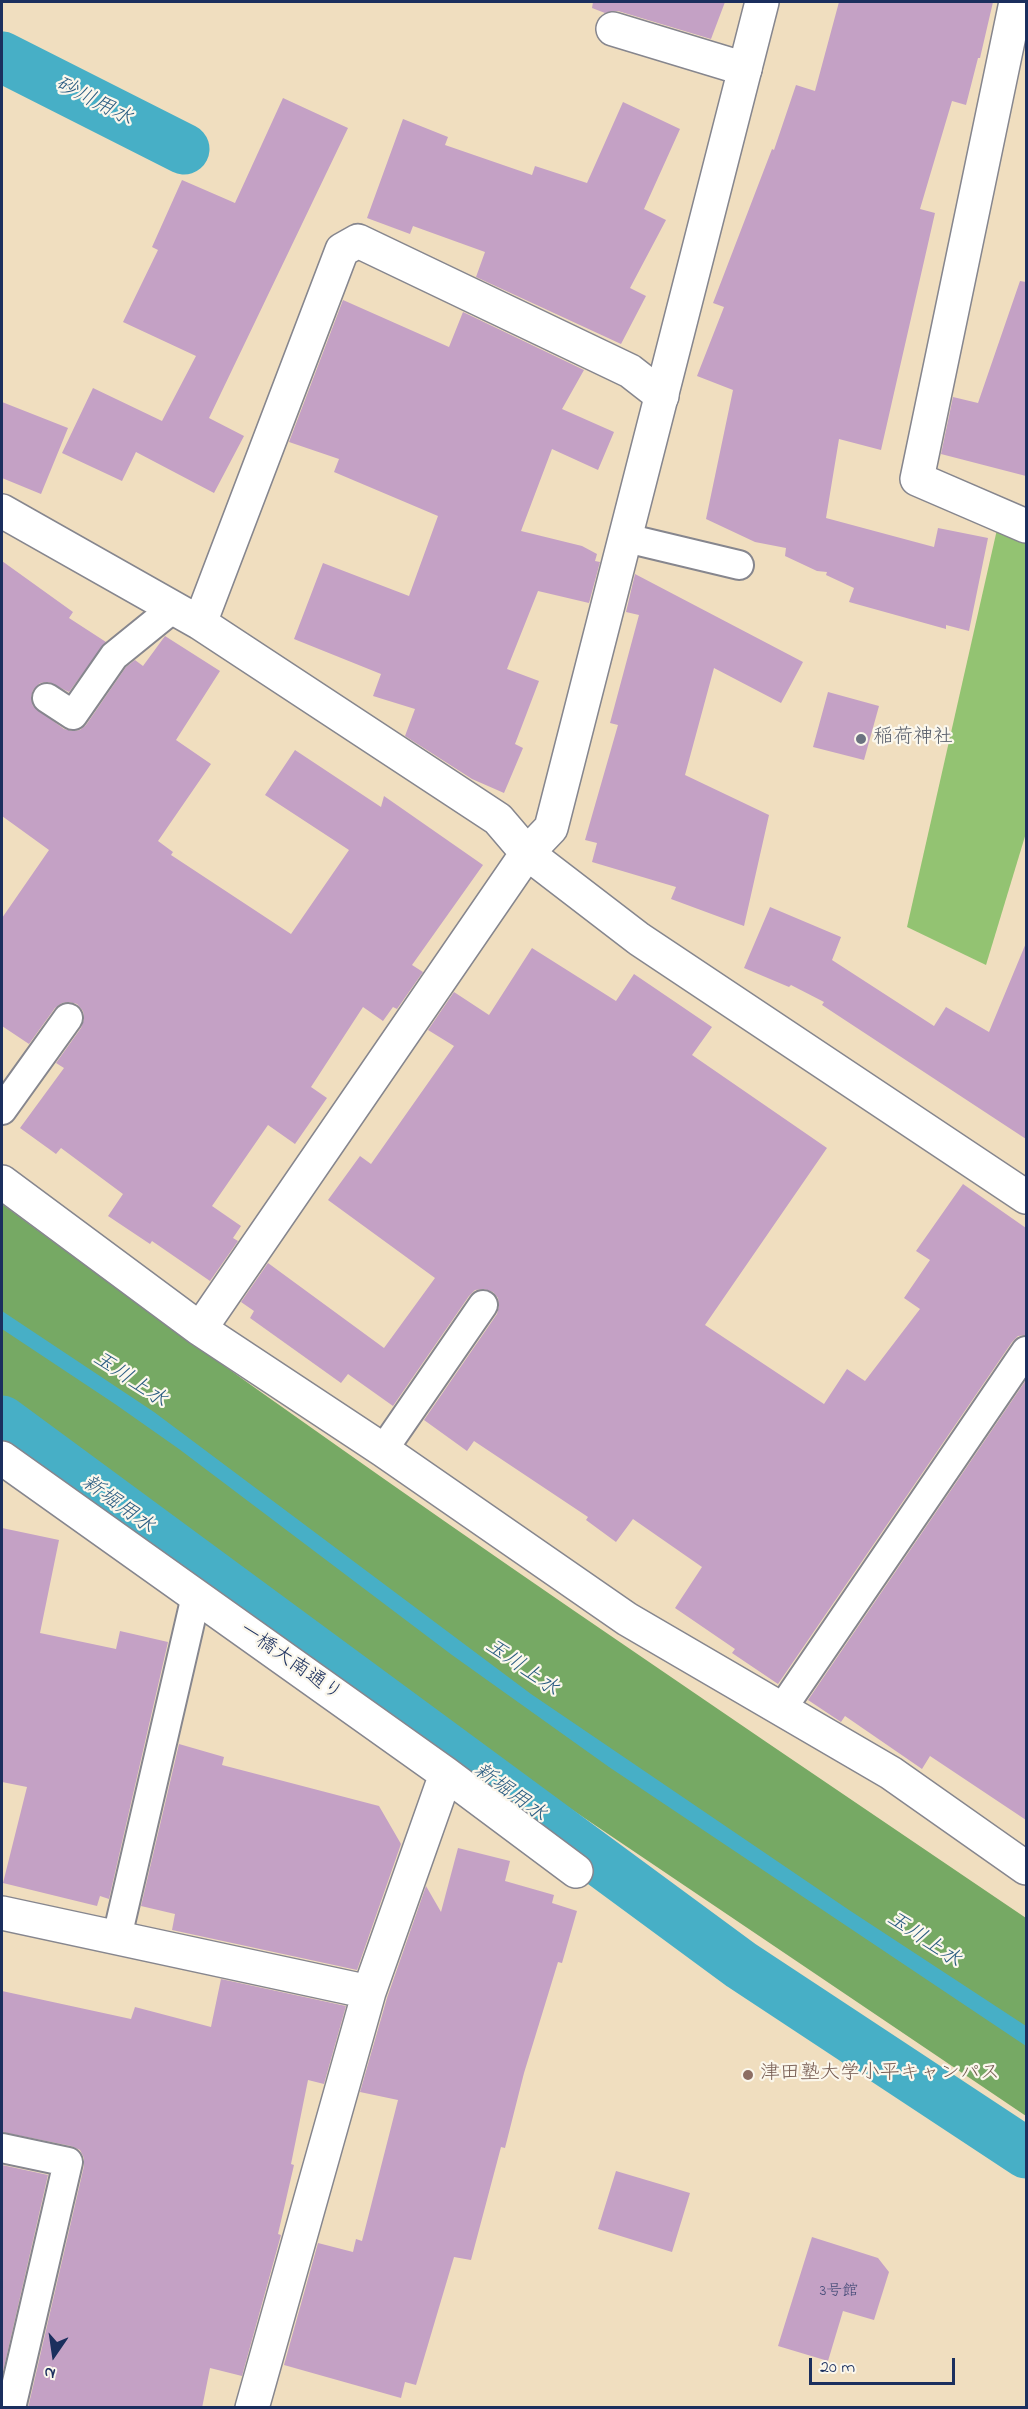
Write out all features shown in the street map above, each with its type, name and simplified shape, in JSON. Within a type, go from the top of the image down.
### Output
[{"type":"street","points":[[200,1329],[527,853],[551,828],[762,2]]},
{"type":"street","points":[[1016,2],[917,479],[1026,526]]},
{"type":"street","points":[[613,29],[745,69]]},
{"type":"street","points":[[186,616],[342,250],[358,241],[630,371],[662,396]]},
{"type":"street","points":[[2,511],[186,616],[498,819],[527,853],[639,939],[1026,1197]]},
{"type":"street","points":[[2,1182],[200,1329],[383,1450],[627,1619],[891,1773],[1023,1858]]},
{"type":"street","name":"一橋大南通り","points":[[2,1458],[447,1774],[576,1871]]},
{"type":"street","points":[[252,2408],[369,1992],[447,1774]]},
{"type":"street","points":[[2,1913],[369,1992]]},
{"type":"lane","points":[[626,538],[739,565]]},
{"type":"lane","points":[[47,698],[72,714],[114,656],[186,616]]},
{"type":"lane","points":[[2,1110],[68,1018]]},
{"type":"lane","points":[[383,1450],[483,1305]]},
{"type":"lane","points":[[781,1710],[1026,1351]]},
{"type":"lane","points":[[117,1937],[196,1596]]},
{"type":"lane","points":[[2,2148],[68,2162],[11,2408]]},
{"type":"green space","points":[[998,525],[1026,537],[1026,833],[986,965],[907,927]]},
{"type":"green space","points":[[2,1204],[382,1477],[1026,1918],[1026,2116],[2,1425]]},
{"type":"water","points":[[2,1311],[154,1412],[531,1694],[849,1910],[1026,2026],[1026,2046],[609,1767],[452,1655],[179,1449],[2,1329]]},
{"type":"building","points":[[593,2],[725,2],[711,39],[618,11],[605,13],[592,8]]},
{"type":"building","points":[[839,2],[993,2],[966,105],[952,101],[920,209],[935,213],[881,450],[839,439],[826,518],[934,547],[938,528],[988,538],[969,631],[946,625],[946,629],[849,602],[854,588],[826,575],[827,572],[817,571],[785,556],[786,548],[755,542],[706,519],[733,390],[697,376],[724,307],[713,303],[772,149],[774,150],[796,85],[815,91]]},
{"type":"building","points":[[283,98],[348,128],[209,418],[244,436],[214,493],[136,452],[122,481],[62,453],[93,388],[162,421],[196,356],[123,322],[158,250],[152,247],[182,180],[235,203]]},
{"type":"building","points":[[623,102],[680,129],[644,209],[666,220],[630,288],[646,296],[621,344],[476,277],[485,252],[413,226],[410,234],[367,218],[403,119],[448,137],[445,145],[532,175],[535,166],[587,183]]},
{"type":"building","points":[[1020,281],[1026,282],[1026,476],[941,454],[953,397],[978,403]]},
{"type":"building","points":[[343,300],[449,347],[463,312],[584,370],[562,409],[614,432],[598,470],[552,449],[521,531],[582,546],[597,554],[595,561],[600,562],[589,603],[538,591],[507,669],[539,681],[515,744],[523,748],[504,793],[472,779],[405,736],[415,709],[373,696],[381,674],[294,639],[323,563],[409,596],[438,516],[334,472],[339,459],[289,442]]},
{"type":"building","points":[[2,402],[68,428],[41,494],[2,478]]},
{"type":"building","points":[[2,561],[73,612],[69,618],[106,642],[69,692],[48,682],[40,683],[33,690],[31,698],[33,706],[64,729],[80,730],[86,725],[126,667],[135,660],[143,666],[165,636],[220,671],[176,740],[211,764],[158,841],[173,852],[171,855],[291,934],[349,850],[265,795],[295,750],[381,807],[384,796],[483,865],[412,965],[423,972],[397,1009],[393,1007],[383,1021],[363,1007],[311,1087],[327,1098],[295,1144],[268,1125],[212,1206],[241,1226],[233,1238],[238,1241],[210,1281],[152,1241],[150,1244],[108,1216],[123,1194],[61,1148],[56,1154],[20,1128],[64,1068],[56,1063],[81,1028],[84,1019],[83,1011],[77,1004],[62,1003],[55,1008],[29,1044],[2,1026],[2,918],[49,850],[2,816]]},
{"type":"building","points":[[635,574],[803,662],[781,703],[714,668],[685,775],[769,815],[744,926],[671,899],[676,887],[592,862],[597,843],[585,840],[618,725],[610,723],[639,615],[626,612]]},
{"type":"building","points":[[828,692],[879,706],[864,760],[813,747]]},
{"type":"building","points":[[770,907],[841,937],[832,960],[934,1026],[946,1007],[989,1032],[1026,943],[1026,1139],[822,1005],[824,1002],[791,985],[789,987],[744,968]]},
{"type":"building","points":[[532,948],[616,1001],[634,974],[712,1027],[692,1055],[827,1148],[705,1325],[824,1404],[847,1369],[865,1381],[920,1309],[904,1298],[930,1260],[916,1251],[963,1184],[1026,1228],[1026,1335],[1018,1336],[1012,1342],[778,1684],[732,1653],[735,1649],[675,1608],[702,1567],[633,1519],[616,1542],[586,1520],[588,1517],[474,1441],[467,1451],[424,1420],[497,1314],[498,1298],[493,1292],[484,1289],[475,1290],[469,1296],[393,1406],[348,1374],[341,1383],[250,1318],[254,1311],[241,1302],[268,1263],[384,1348],[435,1278],[328,1200],[360,1156],[371,1164],[454,1046],[428,1030],[454,992],[489,1015]]},
{"type":"building","points":[[1026,1380],[1026,1820],[930,1756],[922,1769],[845,1716],[841,1722],[808,1700]]},
{"type":"building","points":[[2,1528],[59,1540],[40,1633],[116,1649],[120,1631],[168,1642],[109,1899],[100,1896],[97,1906],[3,1883],[27,1787],[2,1782]]},
{"type":"building","points":[[179,1744],[224,1757],[222,1765],[379,1806],[401,1844],[357,1970],[172,1930],[175,1914],[141,1906]]},
{"type":"building","points":[[458,1848],[510,1861],[505,1881],[554,1895],[552,1903],[577,1911],[562,1963],[558,1962],[524,2073],[505,2148],[501,2147],[471,2260],[454,2257],[416,2385],[405,2382],[401,2398],[284,2365],[318,2243],[353,2252],[356,2239],[362,2241],[398,2100],[360,2092],[387,1998],[426,1886],[441,1912]]},
{"type":"building","points":[[221,1979],[346,2006],[324,2084],[308,2080],[291,2164],[294,2165],[278,2234],[281,2235],[242,2376],[210,2368],[202,2408],[28,2408],[84,2158],[80,2150],[71,2146],[2,2132],[2,1991],[131,2019],[135,2007],[211,2027]]},
{"type":"building","points":[[2,2165],[48,2175],[2,2376]]},
{"type":"building","points":[[616,2171],[690,2193],[672,2252],[598,2229]]},
{"type":"building","points":[[812,2237],[878,2258],[889,2272],[874,2320],[843,2311],[828,2361],[778,2346]]},
{"type":"waterway","name":"砂川用水","points":[[2,57],[184,149]]},
{"type":"waterway","name":"新堀用水","points":[[2,1421],[741,1965],[1026,2153]]},
{"type":"place","name":"稲荷神社","points":[[861,739]]},
{"type":"place","name":"津田塾大学小平キャンパス","points":[[748,2075]]},
{"type":"water label","name":"玉川上水","points":[[129,1381]]},
{"type":"water label","name":"玉川上水","points":[[521,1669]]},
{"type":"water label","name":"玉川上水","points":[[923,1941]]}]
